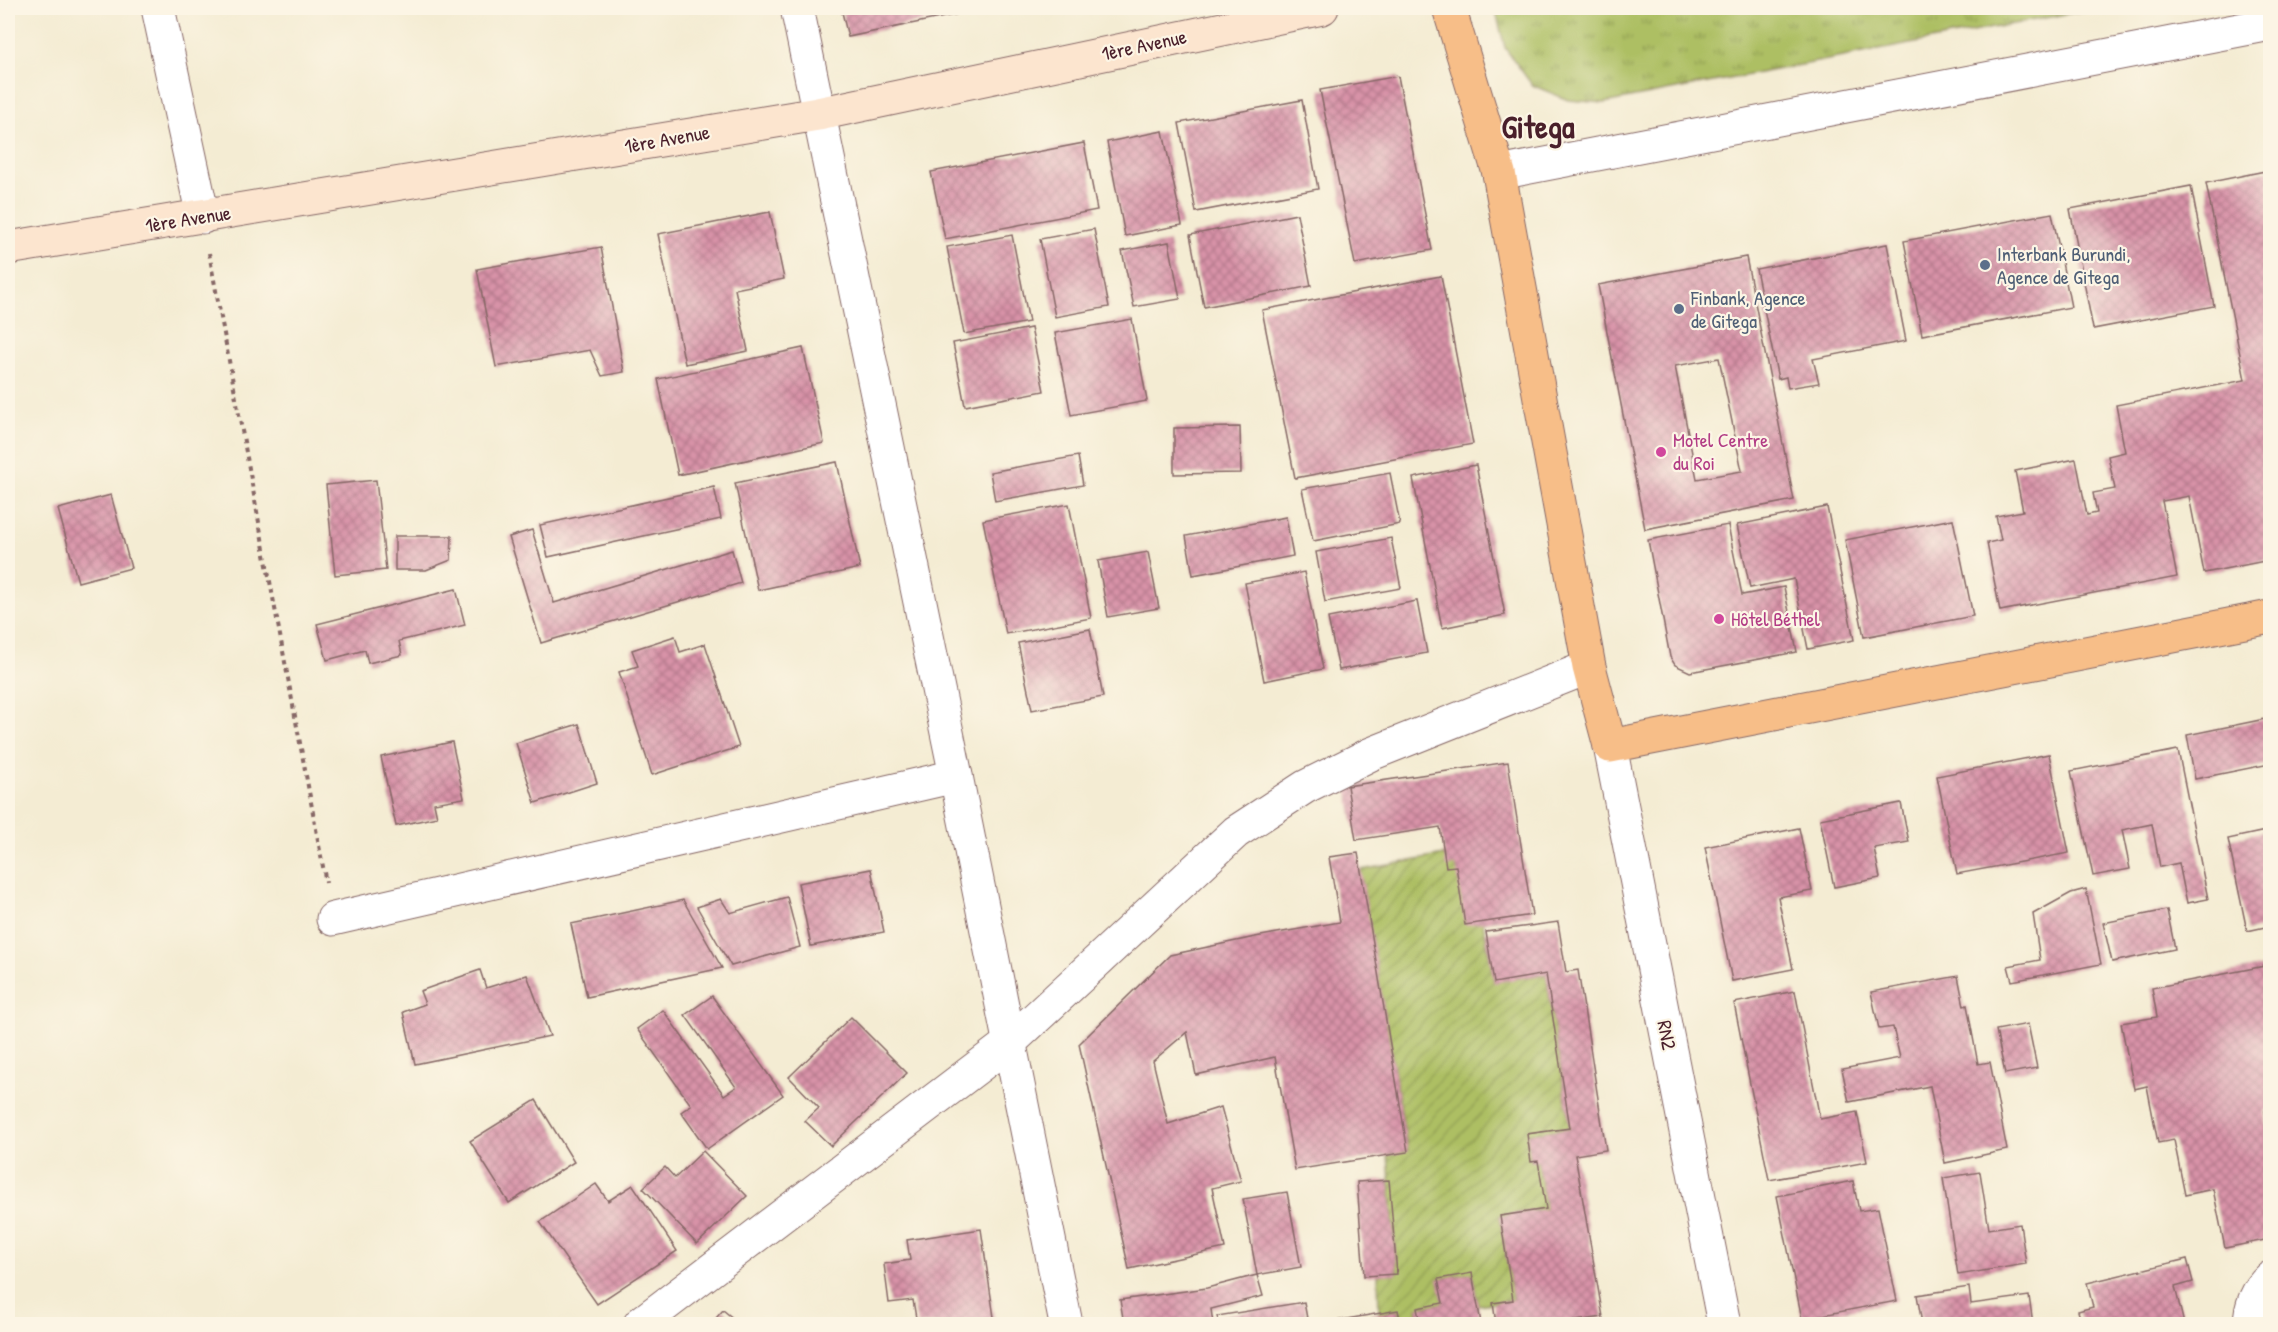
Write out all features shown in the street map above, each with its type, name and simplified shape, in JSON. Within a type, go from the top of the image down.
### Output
[{"type":"main road","name":"1ère Avenue","points":[[8,248],[818,114],[1323,8]]},
{"type":"main road","points":[[1449,8],[1499,173],[1589,667],[1610,746],[2271,617]]},
{"type":"street","points":[[158,8],[203,217]]},
{"type":"street","points":[[797,8],[956,776],[1066,1324]]},
{"type":"street","points":[[1499,173],[2260,26],[2271,21]]},
{"type":"street","points":[[640,1324],[1008,1044],[1236,832],[1295,794],[1371,754],[1589,667]]},
{"type":"street","name":"RN2","points":[[1610,746],[1724,1324]]},
{"type":"street","points":[[333,919],[956,776]]},
{"type":"street","points":[[2250,1324],[2250,1311],[2263,1285],[2271,1278]]},
{"type":"path","points":[[203,217],[333,919]]},
{"type":"green space","points":[[1495,8],[2096,8],[1604,103],[1568,100],[1532,85],[1505,48]]},
{"type":"green space","points":[[1444,855],[1456,866],[1483,922],[1494,982],[1546,974],[1570,1128],[1527,1134],[1531,1161],[1538,1161],[1546,1209],[1500,1216],[1513,1300],[1478,1305],[1472,1273],[1439,1279],[1443,1303],[1417,1308],[1420,1324],[1401,1324],[1398,1310],[1379,1314],[1378,1275],[1397,1273],[1388,1155],[1408,1151],[1360,870]]},
{"type":"building","points":[[841,8],[983,8],[983,9],[848,37]]},
{"type":"building","points":[[1398,76],[1432,250],[1355,264],[1320,90]]},
{"type":"building","points":[[1302,100],[1318,189],[1196,212],[1179,123]]},
{"type":"building","points":[[1163,131],[1182,225],[1125,236],[1107,142]]},
{"type":"building","points":[[1084,143],[1097,210],[945,239],[931,172]]},
{"type":"building","points":[[2270,170],[2270,560],[2204,573],[2189,496],[2162,501],[2177,577],[2000,611],[1987,543],[2001,540],[1996,516],[2023,511],[2015,471],[2076,459],[2087,515],[2097,513],[2093,493],[2115,489],[2108,456],[2125,452],[2116,405],[2245,380],[2206,183]]},
{"type":"building","points":[[2191,186],[2214,306],[2093,329],[2070,209]]},
{"type":"building","points":[[770,212],[784,279],[735,289],[748,351],[685,364],[658,234]]},
{"type":"building","points":[[2052,213],[2071,307],[1922,335],[1904,241]]},
{"type":"building","points":[[1297,214],[1311,286],[1204,307],[1190,235]]},
{"type":"building","points":[[1094,229],[1109,307],[1055,317],[1040,239]]},
{"type":"building","points":[[1012,235],[1029,322],[964,334],[947,247]]},
{"type":"building","points":[[1169,242],[1180,299],[1134,307],[1122,251]]},
{"type":"building","points":[[1887,244],[1906,341],[1813,359],[1819,383],[1788,388],[1786,377],[1778,379],[1756,269]]},
{"type":"building","points":[[601,247],[624,372],[602,376],[590,350],[496,367],[477,269]]},
{"type":"building","points":[[1746,257],[1794,500],[1645,529],[1598,285]],"holes":[[[1719,358],[1742,471],[1697,479],[1675,366]]]},
{"type":"building","points":[[1441,276],[1473,444],[1295,478],[1262,310]]},
{"type":"building","points":[[1132,319],[1147,401],[1071,415],[1055,333]]},
{"type":"building","points":[[1031,328],[1044,391],[965,406],[953,343]]},
{"type":"building","points":[[803,348],[824,443],[678,475],[658,379]]},
{"type":"building","points":[[1240,427],[1241,473],[1174,474],[1174,428]]},
{"type":"building","points":[[1078,456],[1083,485],[995,501],[990,472]]},
{"type":"building","points":[[837,462],[860,568],[758,590],[735,483]]},
{"type":"building","points":[[1476,465],[1505,615],[1442,628],[1413,478]]},
{"type":"building","points":[[1390,473],[1400,524],[1313,541],[1302,489]]},
{"type":"building","points":[[376,480],[386,570],[335,575],[326,485]]},
{"type":"building","points":[[714,487],[721,519],[548,557],[540,525]]},
{"type":"building","points":[[111,495],[131,568],[78,582],[58,509]]},
{"type":"building","points":[[1069,504],[1091,618],[1006,634],[983,520]]},
{"type":"building","points":[[1827,507],[1854,640],[1808,649],[1794,579],[1750,588],[1737,525]]},
{"type":"building","points":[[1286,517],[1293,556],[1193,575],[1186,536]]},
{"type":"building","points":[[1953,519],[1973,616],[1864,637],[1845,540]]},
{"type":"building","points":[[1728,525],[1742,595],[1784,587],[1797,652],[1690,672],[1675,665],[1670,657],[1648,540]]},
{"type":"building","points":[[532,530],[554,603],[732,550],[741,583],[541,643],[509,537]]},
{"type":"building","points":[[395,536],[452,536],[451,560],[426,570],[395,570]]},
{"type":"building","points":[[1391,538],[1401,588],[1325,602],[1316,552]]},
{"type":"building","points":[[1148,552],[1159,608],[1108,617],[1098,561]]},
{"type":"building","points":[[1304,572],[1323,669],[1264,681],[1245,583]]},
{"type":"building","points":[[456,589],[465,625],[399,641],[402,655],[368,663],[365,650],[327,660],[317,624]]},
{"type":"building","points":[[1417,601],[1427,653],[1339,670],[1328,618]]},
{"type":"building","points":[[1090,629],[1103,697],[1032,710],[1018,643]]},
{"type":"building","points":[[675,636],[680,652],[705,644],[739,747],[652,775],[619,672],[638,666],[632,650]]},
{"type":"building","points":[[2270,718],[2270,764],[2195,779],[2187,735]]},
{"type":"building","points":[[579,724],[597,783],[535,803],[516,743]]},
{"type":"building","points":[[452,742],[464,798],[434,803],[437,817],[396,826],[381,757]]},
{"type":"building","points":[[2178,750],[2208,899],[2187,903],[2179,863],[2160,867],[2152,824],[2122,830],[2130,869],[2093,876],[2071,771]]},
{"type":"building","points":[[2049,754],[2069,853],[1957,874],[1937,776]]},
{"type":"building","points":[[1508,762],[1532,915],[1465,925],[1456,866],[1446,867],[1440,827],[1356,840],[1347,786]]},
{"type":"building","points":[[1901,803],[1909,842],[1874,848],[1880,878],[1834,887],[1820,819]]},
{"type":"building","points":[[1799,828],[1812,891],[1778,897],[1793,969],[1732,981],[1705,847]]},
{"type":"building","points":[[2270,830],[2270,926],[2247,931],[2228,839]]},
{"type":"building","points":[[1358,853],[1408,1152],[1295,1170],[1275,1057],[1196,1075],[1187,1032],[1153,1061],[1168,1124],[1221,1107],[1241,1181],[1212,1188],[1225,1248],[1129,1269],[1079,1044],[1170,955],[1340,922],[1329,857]]},
{"type":"building","points":[[871,869],[884,932],[811,946],[798,883]]},
{"type":"building","points":[[2086,889],[2101,964],[2012,981],[2008,966],[2040,960],[2033,914],[2071,893]]},
{"type":"building","points":[[787,897],[800,947],[731,966],[697,907],[721,899],[730,913]]},
{"type":"building","points":[[683,900],[722,968],[587,997],[571,924]]},
{"type":"building","points":[[2167,910],[2175,949],[2112,962],[2103,923]]},
{"type":"building","points":[[1558,922],[1566,972],[1578,970],[1606,1150],[1575,1155],[1603,1317],[1555,1324],[1496,1324],[1493,1303],[1513,1300],[1500,1216],[1546,1209],[1538,1161],[1531,1162],[1527,1134],[1570,1128],[1546,974],[1494,983],[1486,932]]},
{"type":"building","points":[[2270,965],[2270,1110],[2265,1111],[2270,1140],[2270,1239],[2225,1248],[2213,1189],[2185,1195],[2174,1140],[2158,1143],[2147,1086],[2134,1089],[2121,1023],[2157,1017],[2152,988]]},
{"type":"building","points":[[480,970],[486,988],[527,975],[550,1036],[415,1064],[403,1012],[425,1004],[420,991]]},
{"type":"building","points":[[1958,976],[1964,1006],[1967,1005],[1978,1064],[1990,1062],[2007,1150],[1945,1163],[1930,1086],[1849,1102],[1842,1069],[1900,1058],[1893,1027],[1879,1029],[1871,992]]},
{"type":"building","points":[[1795,991],[1820,1119],[1857,1112],[1867,1162],[1769,1180],[1734,1003]]},
{"type":"building","points":[[712,996],[783,1095],[707,1149],[681,1112],[691,1105],[637,1029],[663,1010],[724,1095],[736,1087],[685,1015]]},
{"type":"building","points":[[851,1017],[907,1073],[831,1146],[805,1121],[819,1108],[789,1077]]},
{"type":"building","points":[[2028,1024],[2037,1068],[2005,1074],[1996,1030]]},
{"type":"building","points":[[536,1100],[574,1162],[509,1203],[470,1141]]},
{"type":"building","points":[[703,1151],[747,1196],[697,1244],[643,1188],[665,1167],[675,1178]]},
{"type":"building","points":[[1980,1172],[1989,1229],[2020,1224],[2026,1264],[1958,1275],[1943,1178]]},
{"type":"building","points":[[1389,1180],[1397,1274],[1364,1276],[1357,1182]]},
{"type":"building","points":[[1853,1181],[1859,1211],[1878,1208],[1897,1301],[1802,1319],[1777,1196]]},
{"type":"building","points":[[596,1184],[608,1201],[633,1185],[677,1251],[597,1304],[540,1222]]},
{"type":"building","points":[[1287,1192],[1301,1267],[1257,1275],[1243,1199]]},
{"type":"building","points":[[981,1229],[995,1324],[917,1324],[913,1300],[889,1303],[884,1264],[910,1260],[907,1240]]},
{"type":"building","points":[[2187,1259],[2193,1282],[2175,1287],[2184,1324],[2082,1324],[2078,1311],[2093,1307],[2087,1283]]},
{"type":"building","points":[[1472,1273],[1481,1323],[1420,1324],[1417,1308],[1443,1303],[1438,1279]]},
{"type":"building","points":[[1257,1275],[1263,1296],[1211,1309],[1213,1324],[1124,1324],[1120,1300],[1207,1288]]},
{"type":"building","points":[[1969,1287],[1971,1304],[2029,1296],[2033,1324],[1922,1324],[1917,1295]]},
{"type":"building","points":[[1304,1302],[1308,1324],[1219,1324],[1217,1316]]},
{"type":"building","points":[[723,1310],[740,1324],[711,1324]]},
{"type":"building","points":[[1398,1310],[1401,1324],[1324,1324],[1324,1323]]},
{"type":"place","name":"Interbank Burundi, Agence de Gitega","points":[[1985,265]]},
{"type":"place","name":"Finbank, Agence de Gitega","points":[[1679,309]]},
{"type":"place","name":"Motel Centre du Roi","points":[[1661,452]]},
{"type":"place","name":"Hôtel Béthel","points":[[1719,619]]},
{"type":"district","name":"Gitega","points":[[1538,127]]}]
